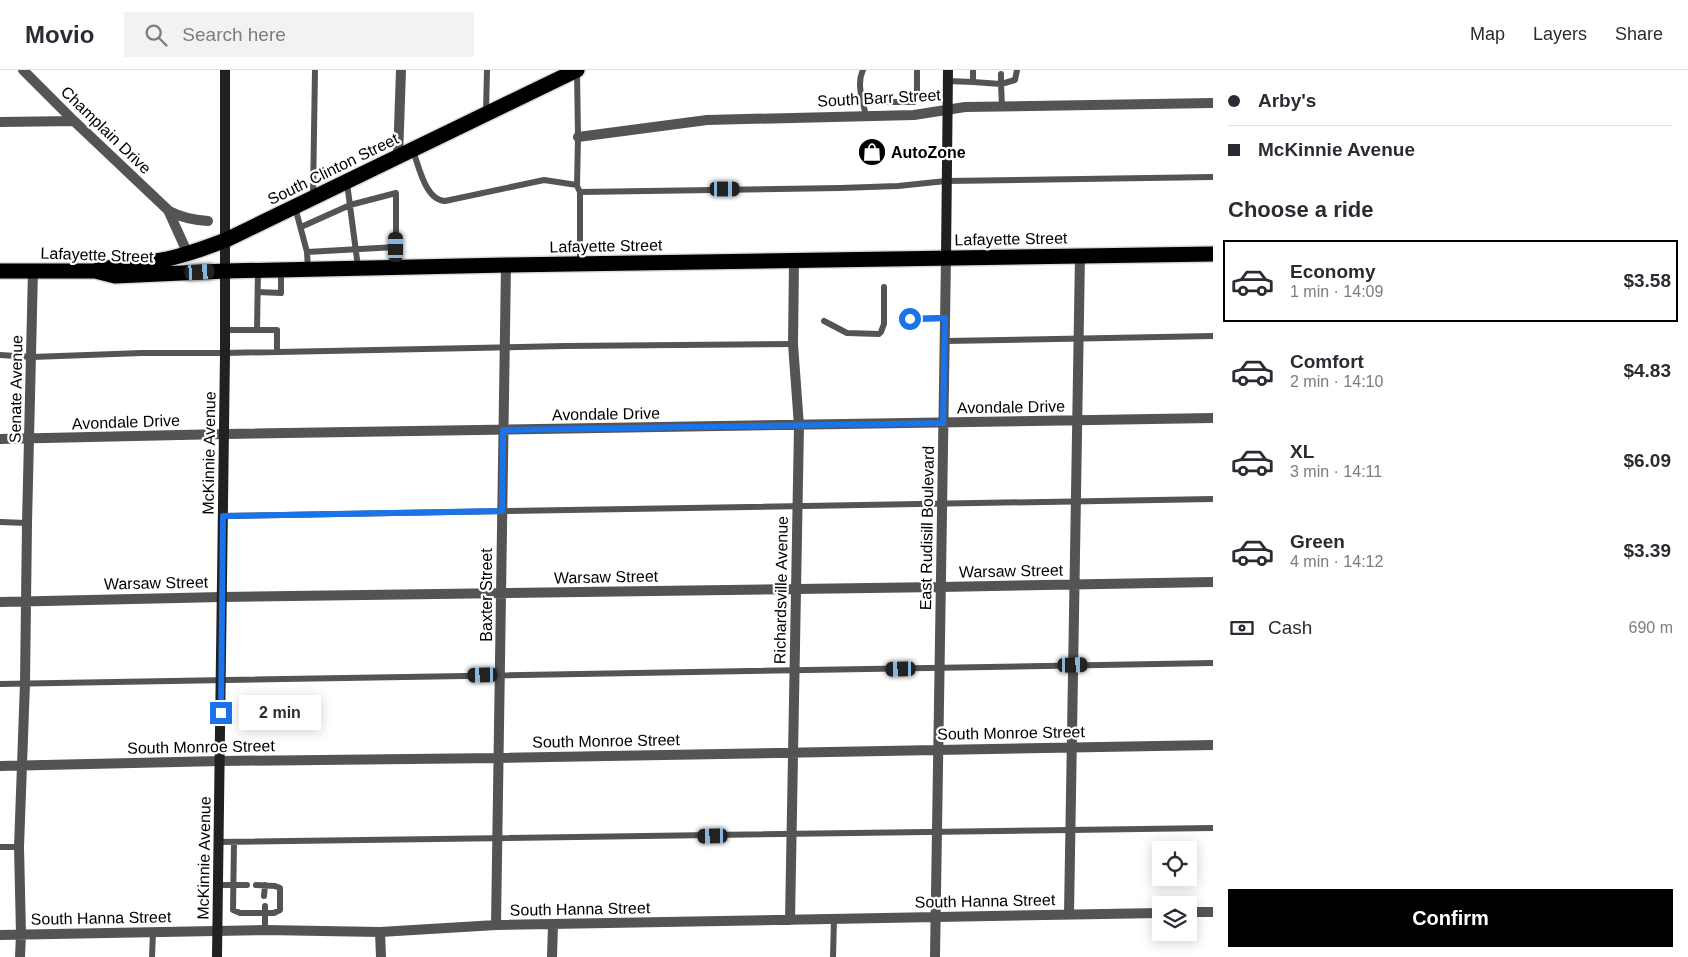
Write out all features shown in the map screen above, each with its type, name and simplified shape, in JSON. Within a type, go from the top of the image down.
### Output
[{"type":"highway","name":"South Clinton Street","points":[[95,271],[188,254],[226,240],[573,71]]},
{"type":"highway","name":"Lafayette Street","points":[[0,271],[95,271],[115,276],[258,270],[506,265],[1213,254]]},
{"type":"street","name":"Champlain Drive","points":[[24,70],[74,121],[168,210],[193,220],[208,221]]},
{"type":"street","name":"McKinnie Avenue","points":[[216,957],[221,761],[226,353],[225,70]]},
{"type":"street","points":[[398,157],[401,70]]},
{"type":"street","name":"East Rudisill Boulevard","points":[[935,957],[948,70]]},
{"type":"street","name":"South Barr Street","points":[[578,137],[707,120],[914,115],[965,107],[1213,103]]},
{"type":"street","points":[[0,122],[74,121]]},
{"type":"street","name":"Champlain Drive","points":[[168,210],[188,254]]},
{"type":"street","points":[[1069,914],[1080,255]]},
{"type":"street","name":"Richardsville Avenue","points":[[790,920],[799,426],[793,344],[798,321],[794,261]]},
{"type":"street","name":"Baxter Street","points":[[496,925],[506,265]]},
{"type":"street","name":"Senate Avenue","points":[[20,957],[22,934],[19,847],[25,684],[25,602],[33,270]]},
{"type":"street","name":"Avondale Drive","points":[[0,440],[225,434],[1213,418]]},
{"type":"street","name":"Warsaw Street","points":[[0,602],[1213,582]]},
{"type":"street","name":"South Monroe Street","points":[[0,766],[1213,745]]},
{"type":"street","points":[[1197,912],[1213,912]]},
{"type":"street","name":"South Hanna Street","points":[[0,935],[265,930],[380,932],[496,925],[1152,913]]},
{"type":"street","points":[[552,957],[553,925]]},
{"type":"street","points":[[380,932],[381,957]]},
{"type":"lane","points":[[313,198],[314,70]]},
{"type":"lane","points":[[486,113],[487,70]]},
{"type":"lane","points":[[863,70],[860,76],[866,116]]},
{"type":"lane","points":[[863,102],[914,102],[917,93],[917,70]]},
{"type":"lane","points":[[973,70],[973,82]]},
{"type":"lane","points":[[948,81],[1001,84],[1015,80],[1016,70]]},
{"type":"lane","points":[[573,71],[578,137],[577,185],[580,192],[580,264]]},
{"type":"lane","points":[[987,83],[988,74]]},
{"type":"lane","points":[[1001,74],[1002,106]]},
{"type":"lane","points":[[412,150],[428,190],[435,199],[439,200],[544,180],[577,185]]},
{"type":"lane","points":[[580,192],[840,188],[898,186],[946,181],[1213,177]]},
{"type":"lane","points":[[346,182],[350,205],[351,231],[358,268]]},
{"type":"lane","points":[[301,228],[350,205],[396,193],[396,247],[307,252]]},
{"type":"lane","points":[[295,207],[307,252],[308,269]]},
{"type":"lane","points":[[304,241],[313,239]]},
{"type":"lane","points":[[257,330],[258,270]]},
{"type":"lane","points":[[258,292],[280,293],[281,270]]},
{"type":"lane","points":[[824,321],[847,333],[879,334],[884,324],[884,287]]},
{"type":"lane","points":[[910,319],[945,318]]},
{"type":"lane","points":[[226,330],[277,330],[277,351]]},
{"type":"lane","points":[[944,341],[1213,336]]},
{"type":"lane","points":[[0,355],[32,357],[142,353],[793,344]]},
{"type":"lane","points":[[223,516],[1213,499]]},
{"type":"lane","points":[[0,522],[27,523]]},
{"type":"lane","points":[[0,684],[1213,664]]},
{"type":"lane","points":[[219,842],[1213,828]]},
{"type":"lane","points":[[234,842],[233,910],[251,913],[265,909],[277,912],[281,907],[280,888],[256,885]]},
{"type":"lane","points":[[0,847],[19,847]]},
{"type":"lane","points":[[218,885],[247,885]]},
{"type":"lane","points":[[264,896],[265,885]]},
{"type":"lane","points":[[251,913],[252,905]]},
{"type":"lane","points":[[265,909],[265,930]]},
{"type":"lane","points":[[833,957],[834,919]]},
{"type":"lane","points":[[152,957],[153,932]]},
{"type":"place","name":"AutoZone","points":[[872,152]]},
{"type":"route","points":[[221,713],[223,516],[502,511],[503,430],[943,423],[945,318],[910,319]]}]
